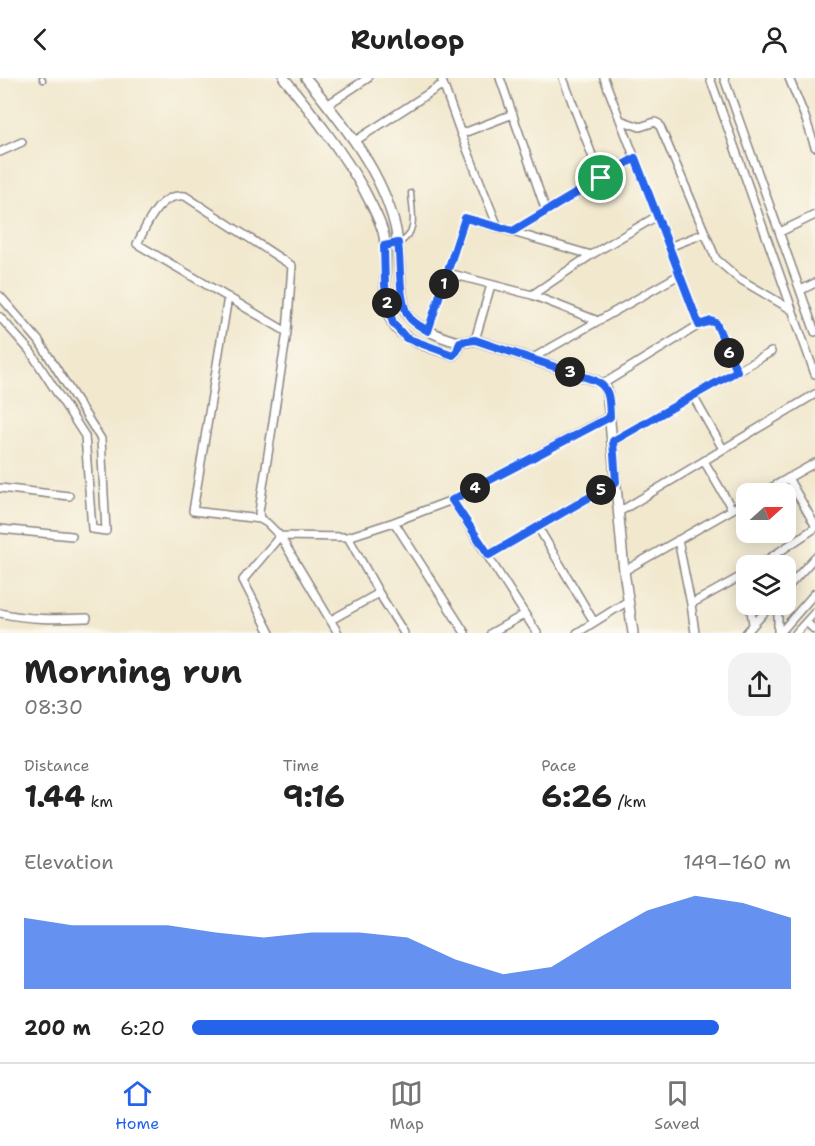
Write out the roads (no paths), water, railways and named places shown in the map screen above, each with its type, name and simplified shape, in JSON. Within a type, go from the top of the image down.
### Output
[{"type":"street","points":[[284,78],[349,164],[371,204],[383,235],[387,304],[393,323],[406,338],[453,355],[460,342]]},
{"type":"street","points":[[306,78],[355,141],[380,182],[395,226],[405,311],[412,320],[428,331],[460,342],[475,340],[603,384],[607,390],[624,571],[633,633]]},
{"type":"street","points":[[327,105],[368,78]]},
{"type":"street","points":[[500,78],[546,211]]},
{"type":"street","points":[[562,78],[601,178]]},
{"type":"street","points":[[604,78],[699,325]]},
{"type":"street","points":[[710,78],[815,374]]},
{"type":"street","points":[[724,78],[815,332]]},
{"type":"street","points":[[789,78],[815,147]]},
{"type":"street","points":[[355,141],[442,81],[498,227]]},
{"type":"street","points":[[461,134],[513,114]]},
{"type":"street","points":[[620,120],[640,127],[655,122],[659,124],[687,187],[713,255],[723,268],[792,310]]},
{"type":"street","points":[[0,152],[22,142]]},
{"type":"street","points":[[513,231],[635,158]]},
{"type":"street","points":[[741,166],[754,161]]},
{"type":"street","points":[[260,519],[259,512],[287,332],[292,266],[185,196],[175,196],[164,201],[152,216],[137,244],[287,332]]},
{"type":"street","points":[[780,232],[815,215]]},
{"type":"street","points":[[532,295],[591,255],[657,216]]},
{"type":"street","points":[[428,331],[465,218],[591,255]]},
{"type":"street","points":[[669,247],[705,233]]},
{"type":"street","points":[[384,246],[398,243]]},
{"type":"street","points":[[448,273],[532,295],[598,321]]},
{"type":"street","points":[[531,359],[680,275]]},
{"type":"street","points":[[801,290],[815,283]]},
{"type":"street","points":[[475,340],[491,285]]},
{"type":"street","points":[[0,296],[39,340],[101,439],[106,531],[92,530],[85,436],[30,351],[0,316]]},
{"type":"street","points":[[228,297],[193,511],[260,519],[267,523],[280,536],[338,633]]},
{"type":"street","points":[[603,384],[699,325],[711,321],[716,323],[737,371]]},
{"type":"street","points":[[613,441],[771,352]]},
{"type":"street","points":[[619,512],[815,394]]},
{"type":"street","points":[[693,396],[723,449]]},
{"type":"street","points":[[280,536],[348,537],[394,522],[452,500],[610,417]]},
{"type":"street","points":[[704,461],[732,509]]},
{"type":"street","points":[[779,483],[815,463]]},
{"type":"street","points":[[774,555],[815,526],[788,478]]},
{"type":"street","points":[[489,555],[616,482]]},
{"type":"street","points":[[0,488],[69,496]]},
{"type":"street","points":[[452,500],[537,633]]},
{"type":"street","points":[[624,571],[736,507]]},
{"type":"street","points":[[394,522],[465,633]]},
{"type":"street","points":[[538,526],[594,622]]},
{"type":"street","points":[[0,529],[72,536]]},
{"type":"street","points":[[268,632],[243,580],[280,536]]},
{"type":"street","points":[[348,537],[404,633]]},
{"type":"street","points":[[678,540],[695,633]]},
{"type":"street","points":[[796,578],[815,557]]},
{"type":"street","points":[[691,604],[736,579]]},
{"type":"street","points":[[331,620],[379,593]]},
{"type":"street","points":[[779,633],[815,593]]},
{"type":"street","points":[[577,633],[628,601]]},
{"type":"street","points":[[796,633],[815,612]]},
{"type":"street","points":[[0,613],[43,620],[87,618]]},
{"type":"street","points":[[491,633],[525,614]]},
{"type":"street","points":[[752,615],[753,624]]},
{"type":"street","points":[[746,633],[762,615]]},
{"type":"street","points":[[778,615],[779,633]]},
{"type":"street","points":[[806,622],[815,630]]},
{"type":"lane","points":[[398,243],[407,239],[411,234],[411,193]]}]
